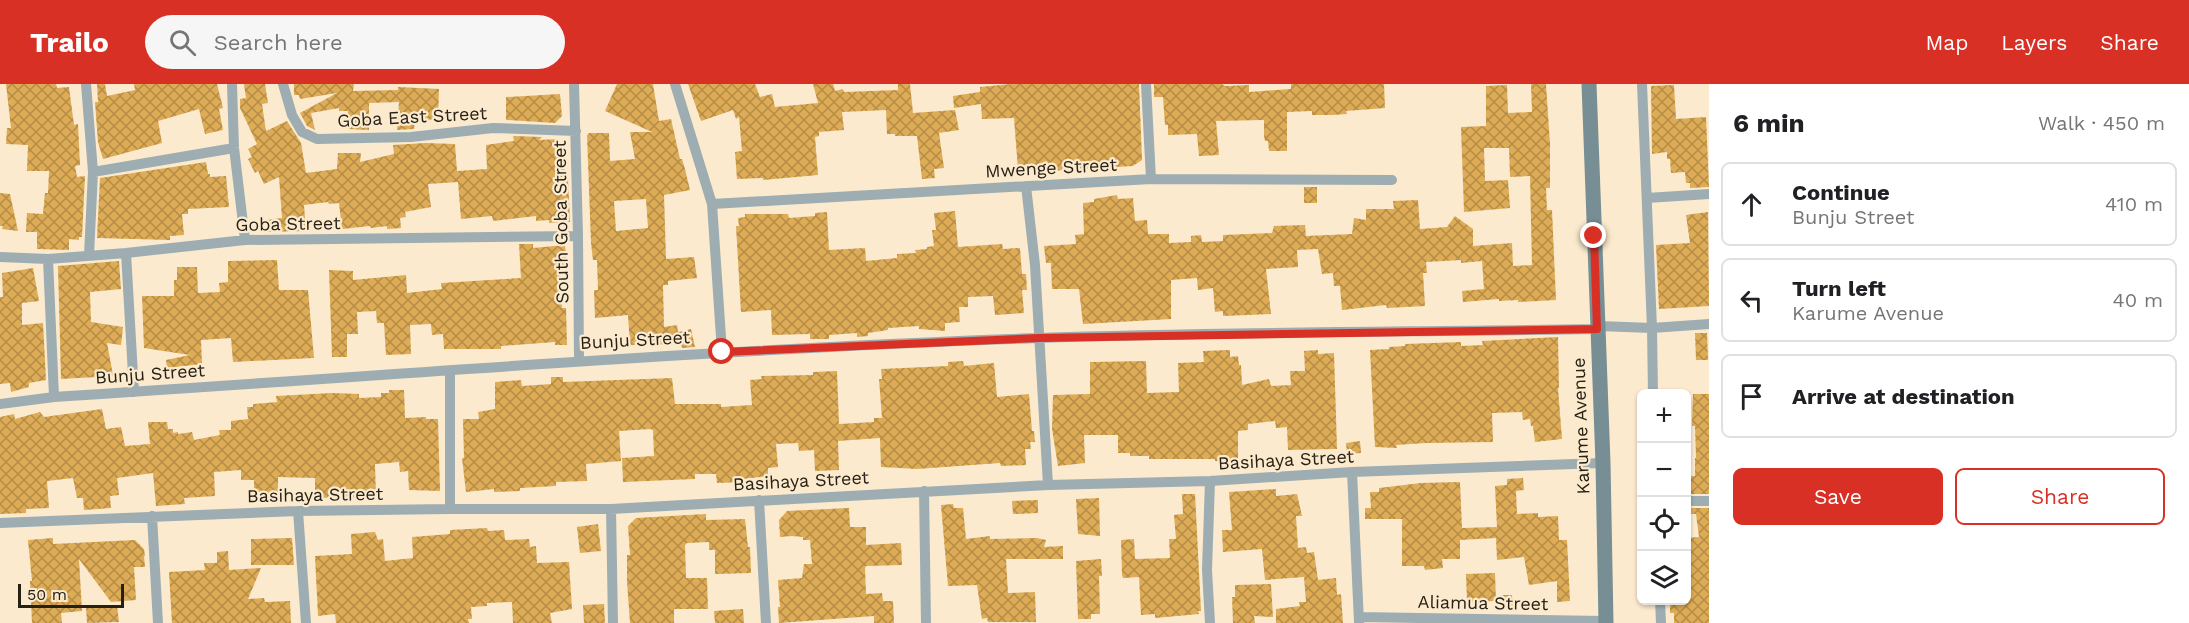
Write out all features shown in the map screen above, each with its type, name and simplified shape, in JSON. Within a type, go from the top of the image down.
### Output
[{"type":"main road","name":"Karume Avenue","points":[[1589,84],[1603,463],[1606,622]]},
{"type":"street","points":[[86,84],[93,172],[89,255]]},
{"type":"street","points":[[232,84],[234,148],[245,240]]},
{"type":"street","name":"Goba East Street","points":[[283,84],[292,115],[302,132],[317,139],[411,137],[493,129],[576,130]]},
{"type":"street","name":"South Goba Street","points":[[574,84],[579,360]]},
{"type":"street","points":[[675,84],[712,204],[722,352]]},
{"type":"street","points":[[1146,84],[1151,179]]},
{"type":"street","points":[[1642,84],[1653,389]]},
{"type":"street","points":[[93,172],[234,148]]},
{"type":"street","name":"Mwenge Street","points":[[712,204],[1151,179],[1392,180]]},
{"type":"street","points":[[1026,186],[1035,265],[1048,485]]},
{"type":"street","points":[[1647,198],[1709,194]]},
{"type":"street","name":"Goba Street","points":[[0,257],[48,259],[245,240],[578,236]]},
{"type":"street","points":[[126,253],[134,392]]},
{"type":"street","points":[[48,259],[54,397]]},
{"type":"street","name":"Bunju Street","points":[[0,404],[54,397],[722,352],[1039,338],[1598,327],[1652,328],[1709,324]]},
{"type":"street","points":[[450,371],[450,509]]},
{"type":"street","name":"Basihaya Street","points":[[0,523],[298,512],[611,509],[1048,485],[1603,463]]},
{"type":"street","points":[[1352,472],[1359,620]]},
{"type":"street","points":[[1210,480],[1207,570],[1210,623]]},
{"type":"street","points":[[924,491],[926,623]]},
{"type":"street","points":[[759,500],[766,623]]},
{"type":"street","points":[[1691,501],[1709,501]]},
{"type":"street","points":[[611,509],[614,623]]},
{"type":"street","points":[[298,512],[306,623]]},
{"type":"street","points":[[152,516],[158,623]]},
{"type":"street","points":[[1660,605],[1661,623]]},
{"type":"street","name":"Aliamua Street","points":[[1359,620],[1606,622]]},
{"type":"building","points":[[6,84],[56,84],[57,88],[69,87],[74,125],[78,124],[80,165],[75,166],[77,177],[85,176],[82,237],[79,237],[79,240],[69,239],[69,250],[37,249],[37,232],[26,232],[27,213],[43,214],[45,193],[48,193],[49,171],[27,171],[28,145],[6,144],[7,128],[11,128]]},
{"type":"building","points":[[97,84],[105,84],[107,96],[135,90],[134,84],[217,84],[223,108],[219,109],[223,130],[205,134],[199,109],[158,121],[162,143],[103,159],[98,142],[95,102],[98,102]]},
{"type":"building","points":[[244,84],[265,84],[268,103],[262,104],[266,131],[287,121],[301,143],[306,173],[337,169],[338,153],[361,153],[360,162],[394,154],[393,145],[425,143],[455,144],[457,171],[487,169],[486,145],[514,141],[513,136],[542,137],[539,140],[559,139],[566,178],[568,178],[570,222],[536,221],[536,216],[493,221],[492,216],[461,219],[458,182],[428,184],[431,207],[405,212],[406,217],[400,218],[401,228],[387,229],[387,226],[371,228],[370,226],[342,229],[339,203],[329,204],[328,202],[304,205],[306,231],[268,232],[266,220],[282,218],[279,177],[264,184],[258,171],[255,173],[248,159],[252,157],[248,149],[257,144],[240,108],[240,99],[246,98]]},
{"type":"building","points":[[294,84],[354,84],[353,91],[398,90],[398,87],[439,89],[438,120],[415,119],[414,129],[397,130],[399,102],[369,103],[369,130],[348,129],[348,111],[339,111],[339,108],[311,113],[315,130],[307,126],[300,113],[337,93],[300,99],[299,95],[294,95]]},
{"type":"building","points":[[617,84],[653,84],[659,121],[671,119],[690,190],[664,195],[666,259],[694,257],[697,278],[668,281],[668,285],[663,285],[664,327],[677,325],[678,332],[691,329],[695,347],[682,348],[681,344],[630,345],[628,315],[595,318],[594,290],[598,290],[597,260],[593,260],[591,243],[587,135],[589,133],[609,133],[610,161],[635,159],[630,132],[652,132],[605,111]],"holes":[[[646,199],[648,228],[616,231],[614,201]]]},
{"type":"building","points":[[688,84],[755,84],[760,97],[772,94],[775,107],[818,103],[813,84],[833,84],[835,91],[843,89],[844,92],[898,90],[898,84],[910,84],[913,113],[955,110],[959,130],[939,133],[944,168],[934,169],[935,178],[922,179],[917,136],[887,134],[886,110],[842,112],[844,130],[819,132],[819,136],[815,137],[818,175],[763,180],[763,178],[737,179],[735,152],[742,151],[739,117],[736,119],[733,110],[701,121]]},
{"type":"building","points":[[1011,84],[1139,84],[1142,160],[1133,166],[1050,171],[1050,168],[1018,170],[1014,118],[982,119],[981,104],[954,108],[953,96],[980,92],[980,87]]},
{"type":"building","points":[[1154,84],[1249,85],[1249,92],[1291,89],[1291,84],[1384,84],[1385,108],[1346,111],[1347,114],[1333,115],[1312,115],[1312,111],[1287,112],[1287,151],[1269,151],[1268,141],[1265,141],[1264,136],[1264,120],[1216,121],[1219,155],[1199,156],[1197,134],[1168,135],[1163,97],[1154,97]]},
{"type":"building","points":[[1531,84],[1546,84],[1550,144],[1550,188],[1546,188],[1547,210],[1552,210],[1556,300],[1518,302],[1518,300],[1499,301],[1499,299],[1463,302],[1462,291],[1484,289],[1482,261],[1461,263],[1461,260],[1426,262],[1427,273],[1423,273],[1425,306],[1387,308],[1386,305],[1342,310],[1340,286],[1334,286],[1333,273],[1322,274],[1318,249],[1297,250],[1298,267],[1266,269],[1271,314],[1223,316],[1223,311],[1215,312],[1213,288],[1198,290],[1197,278],[1171,280],[1171,319],[1083,324],[1079,289],[1052,289],[1051,263],[1046,263],[1044,246],[1076,244],[1075,235],[1084,234],[1083,203],[1117,195],[1118,199],[1133,198],[1135,221],[1147,220],[1148,234],[1169,234],[1169,243],[1191,242],[1191,236],[1201,235],[1202,242],[1223,241],[1223,235],[1272,233],[1274,226],[1305,225],[1306,236],[1352,234],[1354,218],[1366,220],[1366,209],[1394,209],[1393,201],[1418,200],[1420,229],[1447,227],[1455,216],[1473,229],[1473,246],[1512,243],[1513,266],[1532,265],[1530,176],[1510,177],[1509,148],[1484,148],[1485,181],[1508,180],[1510,208],[1464,212],[1461,127],[1486,126],[1486,86],[1507,85],[1508,113],[1532,112]]},
{"type":"building","points":[[1674,85],[1676,119],[1706,117],[1709,187],[1690,188],[1690,183],[1686,183],[1685,172],[1671,173],[1667,152],[1652,154],[1651,86]]},
{"type":"building","points":[[560,94],[562,116],[555,123],[506,120],[506,97]]},
{"type":"building","points":[[206,162],[210,177],[226,176],[229,207],[188,209],[188,214],[182,214],[184,235],[170,236],[170,240],[97,238],[100,178]]},
{"type":"building","points":[[1304,187],[1317,187],[1317,203],[1304,203]]},
{"type":"building","points":[[0,193],[10,194],[18,231],[2,229],[3,226],[0,226]]},
{"type":"building","points":[[955,211],[958,247],[1002,244],[1003,249],[1020,248],[1022,274],[1026,274],[1027,290],[1022,290],[1024,313],[995,315],[993,296],[968,297],[968,307],[959,307],[960,322],[945,323],[945,331],[919,329],[919,326],[888,328],[888,330],[868,333],[868,336],[857,337],[857,333],[829,335],[829,339],[810,339],[810,334],[772,335],[771,310],[741,312],[736,226],[739,226],[738,218],[745,217],[745,214],[788,214],[789,218],[815,216],[815,213],[827,212],[829,250],[865,248],[866,261],[897,258],[897,254],[916,253],[915,250],[934,246],[932,230],[936,230],[934,213]]},
{"type":"building","points":[[1708,212],[1709,306],[1659,309],[1656,245],[1690,243],[1686,215]]},
{"type":"building","points":[[519,244],[533,244],[533,248],[565,245],[567,271],[560,272],[562,308],[566,308],[567,345],[555,345],[555,342],[501,346],[501,349],[444,349],[443,334],[432,335],[431,324],[410,325],[411,354],[386,355],[384,323],[377,323],[376,311],[357,312],[358,334],[347,334],[347,357],[332,357],[329,270],[353,271],[353,280],[406,275],[407,293],[442,289],[441,283],[521,278]]},
{"type":"building","points":[[277,260],[279,290],[308,290],[314,358],[233,362],[231,338],[201,340],[202,364],[167,368],[166,360],[190,355],[144,348],[142,296],[174,296],[177,267],[197,267],[198,293],[220,292],[219,283],[228,282],[228,261]]},
{"type":"building","points":[[119,261],[121,289],[90,292],[91,322],[123,327],[121,345],[107,343],[113,375],[97,379],[97,377],[61,379],[58,266]]},
{"type":"building","points":[[33,268],[39,301],[22,303],[22,325],[43,323],[46,380],[29,383],[29,387],[11,392],[10,383],[0,384],[2,273]]},
{"type":"building","points":[[1695,333],[1707,333],[1708,360],[1696,360]]},
{"type":"building","points":[[1558,337],[1558,388],[1562,439],[1535,442],[1530,419],[1523,420],[1522,412],[1492,413],[1493,442],[1426,443],[1396,445],[1397,448],[1375,447],[1370,350],[1389,349],[1389,347],[1405,346],[1405,344],[1461,342],[1461,346],[1483,345],[1482,341]]},
{"type":"building","points":[[1230,350],[1230,357],[1238,356],[1242,385],[1269,379],[1271,386],[1291,385],[1290,371],[1305,371],[1304,351],[1318,350],[1318,354],[1334,353],[1337,449],[1288,450],[1287,427],[1276,428],[1275,421],[1248,424],[1248,430],[1238,431],[1238,462],[1215,461],[1215,459],[1149,459],[1149,456],[1130,456],[1130,453],[1118,453],[1118,435],[1084,435],[1085,463],[1058,466],[1052,429],[1053,395],[1090,394],[1090,362],[1146,361],[1147,393],[1179,392],[1178,363],[1204,362],[1203,351]]},
{"type":"building","points":[[963,361],[964,366],[994,363],[997,397],[1029,394],[1035,442],[1030,442],[1031,449],[1025,449],[1026,465],[1001,466],[1000,463],[917,469],[881,467],[880,438],[838,441],[839,470],[815,471],[814,450],[799,451],[798,443],[776,444],[778,467],[768,468],[768,476],[743,479],[743,482],[717,483],[716,474],[695,474],[695,479],[623,482],[622,458],[654,456],[653,430],[650,429],[619,431],[621,461],[586,464],[587,481],[556,482],[556,486],[520,488],[520,491],[494,492],[494,489],[466,492],[462,458],[464,458],[463,419],[479,419],[478,412],[495,409],[495,382],[521,380],[522,386],[551,384],[551,377],[563,377],[563,382],[672,378],[675,404],[721,404],[721,407],[752,405],[750,380],[762,379],[761,376],[813,375],[813,372],[837,371],[839,424],[874,422],[874,418],[882,418],[879,379],[882,379],[881,369],[948,366],[948,362]]},
{"type":"building","points":[[389,390],[404,390],[405,418],[438,419],[440,491],[409,490],[408,471],[400,472],[399,462],[375,464],[376,497],[315,498],[315,478],[278,477],[278,496],[274,496],[274,499],[259,499],[259,496],[254,496],[254,480],[241,480],[241,470],[214,472],[215,496],[184,498],[185,504],[156,506],[153,473],[117,478],[119,495],[110,496],[111,508],[84,510],[83,498],[77,498],[73,478],[47,481],[49,508],[26,509],[26,513],[0,514],[0,417],[14,414],[15,419],[40,412],[44,417],[102,409],[106,429],[121,427],[125,446],[150,444],[148,422],[167,422],[168,429],[173,429],[173,433],[192,432],[194,440],[220,435],[219,430],[231,430],[231,421],[248,419],[247,407],[253,407],[253,404],[277,402],[276,396],[332,393],[359,394],[359,398],[381,397],[381,393],[389,393]]},
{"type":"building","points":[[1693,394],[1709,394],[1709,494],[1691,494],[1691,476],[1695,476],[1696,458],[1695,426],[1692,426]]},
{"type":"building","points":[[1360,441],[1361,453],[1347,454],[1346,443]]},
{"type":"building","points":[[1523,478],[1524,490],[1516,491],[1517,514],[1538,513],[1538,517],[1558,516],[1559,540],[1567,540],[1570,601],[1557,602],[1557,581],[1529,585],[1524,557],[1497,560],[1496,538],[1460,540],[1460,559],[1442,559],[1443,568],[1425,570],[1424,566],[1402,566],[1402,519],[1365,519],[1365,508],[1371,508],[1370,492],[1379,492],[1379,488],[1421,483],[1460,482],[1462,528],[1497,527],[1495,486],[1507,485],[1507,479]]},
{"type":"building","points":[[1276,489],[1276,496],[1297,494],[1302,516],[1296,516],[1298,548],[1306,547],[1307,553],[1314,552],[1318,580],[1336,578],[1337,595],[1341,594],[1343,623],[1276,623],[1276,609],[1300,606],[1299,602],[1306,602],[1304,577],[1265,580],[1262,549],[1223,552],[1222,530],[1232,530],[1229,492]]},
{"type":"building","points":[[1182,494],[1195,494],[1201,611],[1198,611],[1199,614],[1155,618],[1155,614],[1141,615],[1139,577],[1123,578],[1122,575],[1121,540],[1134,539],[1135,559],[1170,558],[1169,539],[1176,539],[1174,515],[1183,514]]},
{"type":"building","points":[[1099,498],[1100,536],[1078,534],[1076,499]]},
{"type":"building","points":[[1038,500],[1038,513],[1013,514],[1012,501]]},
{"type":"building","points":[[953,504],[954,508],[963,508],[966,539],[990,536],[990,539],[1037,538],[1046,540],[1044,547],[1063,546],[1063,559],[1006,559],[1008,593],[1035,592],[1036,622],[988,622],[987,618],[982,619],[977,585],[948,586],[941,505]]},
{"type":"building","points":[[849,508],[850,527],[866,527],[866,545],[901,543],[902,565],[866,566],[865,568],[866,594],[882,593],[883,601],[893,601],[894,623],[874,623],[874,616],[779,623],[778,580],[802,578],[804,564],[812,564],[810,540],[803,540],[803,537],[780,537],[779,520],[787,511]]},
{"type":"building","points":[[1691,508],[1709,508],[1709,623],[1674,623],[1674,613],[1670,613],[1670,605],[1691,605],[1691,538],[1699,537],[1696,514],[1691,514]]},
{"type":"building","points":[[706,514],[706,520],[745,519],[748,547],[750,547],[751,573],[715,574],[715,550],[709,550],[709,542],[687,543],[685,545],[686,578],[707,578],[708,609],[674,609],[674,623],[630,623],[627,581],[627,555],[630,555],[628,526],[636,518]]},
{"type":"building","points":[[598,524],[601,551],[580,553],[577,527]]},
{"type":"building","points":[[487,528],[488,531],[504,530],[505,540],[529,539],[530,547],[536,546],[537,563],[569,562],[572,609],[550,613],[552,623],[513,623],[512,602],[487,603],[487,606],[471,607],[472,619],[468,619],[469,623],[336,623],[335,614],[318,616],[315,556],[352,554],[351,534],[375,532],[378,540],[383,539],[385,561],[413,558],[412,537],[450,534],[450,530]]},
{"type":"building","points":[[53,538],[53,544],[135,540],[144,549],[145,556],[145,567],[134,567],[136,600],[111,602],[79,559],[82,611],[61,613],[62,623],[32,623],[30,581],[32,581],[28,540]]},
{"type":"building","points":[[292,538],[294,565],[251,565],[251,539]]},
{"type":"building","points":[[228,551],[229,570],[261,568],[248,599],[264,598],[265,602],[290,601],[291,623],[172,623],[169,572],[205,570],[204,563],[217,563],[217,552]]},
{"type":"building","points":[[1101,559],[1100,614],[1091,614],[1091,619],[1078,619],[1076,561]]},
{"type":"building","points":[[1495,573],[1496,601],[1467,602],[1466,574]]},
{"type":"building","points":[[1271,584],[1273,617],[1254,616],[1255,623],[1233,623],[1232,597],[1235,597],[1235,585]]},
{"type":"building","points":[[1501,595],[1512,595],[1513,608],[1502,608]]},
{"type":"building","points":[[604,604],[605,623],[584,623],[583,605]]},
{"type":"building","points":[[117,606],[119,622],[87,623],[86,608]]},
{"type":"building","points":[[743,609],[744,623],[715,623],[714,611]]},
{"type":"route","points":[[722,352],[1039,338],[1597,329],[1594,236]]}]
